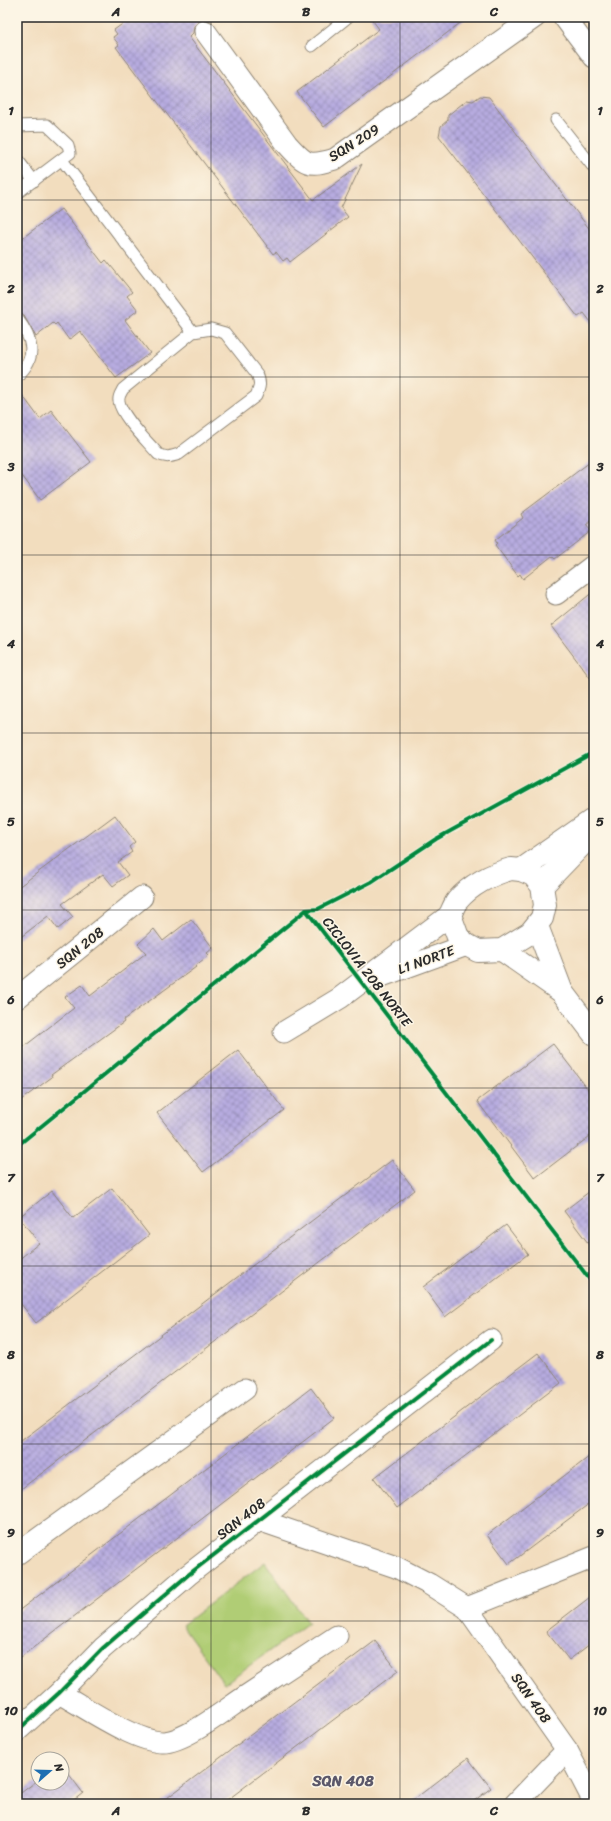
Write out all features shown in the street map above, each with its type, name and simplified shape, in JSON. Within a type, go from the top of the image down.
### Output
[{"type":"street","name":"SQN 209","points":[[205,31],[298,157],[307,163],[318,164],[335,159],[535,17]]},
{"type":"street","points":[[564,17],[594,57]]},
{"type":"street","points":[[556,594],[594,565]]},
{"type":"street","points":[[521,870],[594,819]]},
{"type":"street","points":[[542,886],[594,832]]},
{"type":"street","points":[[511,869],[521,870],[533,875],[542,886],[545,905],[542,918],[537,926],[530,933],[502,950],[478,951],[467,945],[458,936],[450,915],[456,902],[485,879],[498,872],[511,869]]},
{"type":"street","name":"SQN 208","points":[[17,998],[142,897]]},
{"type":"street","name":"L1 NORTE","points":[[284,1032],[340,998],[450,915]]},
{"type":"street","points":[[537,926],[562,992],[594,1034]]},
{"type":"street","name":"L1 NORTE","points":[[362,982],[467,945]]},
{"type":"street","points":[[502,950],[562,992]]},
{"type":"street","name":"SQN 408","points":[[17,1731],[59,1693],[103,1648],[188,1575],[491,1340]]},
{"type":"street","points":[[17,1554],[245,1389]]},
{"type":"street","name":"SQN 408","points":[[258,1520],[396,1567],[429,1584],[467,1608],[567,1750],[594,1802]]},
{"type":"street","points":[[467,1608],[594,1557]]},
{"type":"street","points":[[59,1693],[137,1735],[164,1742],[173,1740],[200,1727],[337,1636]]},
{"type":"street","points":[[515,1804],[567,1750]]},
{"type":"lane","points":[[312,46],[348,17]]},
{"type":"lane","points":[[556,120],[594,168]]},
{"type":"lane","points":[[17,126],[47,125],[68,145],[70,152],[62,160],[17,193]]},
{"type":"lane","points":[[17,159],[34,181]]},
{"type":"lane","points":[[62,160],[193,332]]},
{"type":"lane","points":[[17,318],[27,332],[31,353],[27,367],[17,376]]},
{"type":"lane","points":[[211,329],[225,333],[257,374],[260,381],[260,388],[256,396],[179,454],[164,457],[158,454],[125,415],[119,398],[123,389],[193,332],[211,329]]},
{"type":"green space","points":[[265,1562],[308,1623],[224,1684],[182,1625]]},
{"type":"building","points":[[132,17],[215,17],[210,20],[204,19],[198,22],[194,26],[193,33],[189,37],[313,200],[362,164],[341,208],[348,217],[290,262],[287,258],[283,261],[276,252],[273,254],[116,47],[119,45],[113,37],[117,34],[114,30]]},
{"type":"building","points":[[370,17],[468,17],[324,127],[297,92],[379,29]]},
{"type":"building","points":[[480,96],[489,97],[594,235],[594,326],[584,313],[578,317],[439,136],[441,126],[448,120],[448,115],[467,100],[473,101]]},
{"type":"building","points":[[61,209],[103,263],[106,260],[132,292],[127,296],[138,310],[125,320],[150,353],[116,378],[80,331],[69,340],[57,323],[55,325],[53,323],[36,337],[23,314],[17,311],[17,242]]},
{"type":"building","points":[[17,388],[40,419],[51,410],[91,462],[40,500],[17,469]]},
{"type":"building","points":[[594,459],[594,519],[586,525],[591,531],[555,559],[552,556],[523,579],[520,574],[518,576],[495,545],[497,543],[495,540],[523,518],[521,514]]},
{"type":"building","points":[[594,591],[594,683],[551,626]]},
{"type":"building","points":[[115,815],[135,842],[129,847],[132,852],[118,862],[128,875],[113,886],[103,874],[62,904],[73,917],[58,929],[48,916],[17,940],[17,888]]},
{"type":"building","points":[[191,919],[213,948],[207,953],[209,955],[195,966],[196,967],[123,1020],[124,1022],[51,1075],[52,1077],[17,1103],[17,1052],[74,1008],[65,997],[82,985],[90,996],[146,953],[138,944],[154,929],[163,941]]},
{"type":"building","points":[[553,1044],[594,1097],[594,1133],[535,1178],[477,1101]]},
{"type":"building","points":[[238,1050],[284,1110],[203,1172],[157,1113]]},
{"type":"building","points":[[392,1160],[415,1190],[17,1492],[17,1444]]},
{"type":"building","points":[[112,1188],[149,1235],[36,1323],[17,1299],[17,1261],[39,1243],[19,1217],[52,1191],[73,1218]]},
{"type":"building","points":[[594,1188],[594,1251],[564,1211]]},
{"type":"building","points":[[506,1225],[528,1254],[445,1317],[423,1287]]},
{"type":"building","points":[[538,1353],[561,1383],[397,1508],[374,1478]]},
{"type":"building","points":[[311,1388],[334,1418],[17,1660],[17,1612]]},
{"type":"building","points":[[594,1453],[594,1500],[509,1564],[487,1535]]},
{"type":"building","points":[[594,1594],[594,1641],[569,1660],[546,1631]]},
{"type":"building","points":[[375,1641],[398,1671],[222,1804],[159,1804]]},
{"type":"building","points":[[468,1758],[491,1788],[470,1804],[408,1804]]},
{"type":"building","points":[[70,1776],[83,1793],[69,1804],[17,1804],[17,1796],[30,1786],[30,1791],[70,1791]]},
{"type":"cycle path","points":[[306,910],[318,909],[371,882],[436,839],[594,752]]},
{"type":"cycle path","name":"CICLOVIA 208 NORTE","points":[[17,1146],[306,910],[594,1285]]},
{"type":"cycle path","points":[[17,1731],[59,1693],[103,1648],[188,1575],[491,1340]]},
{"type":"district","name":"SQN 408","points":[[343,1781]]}]
